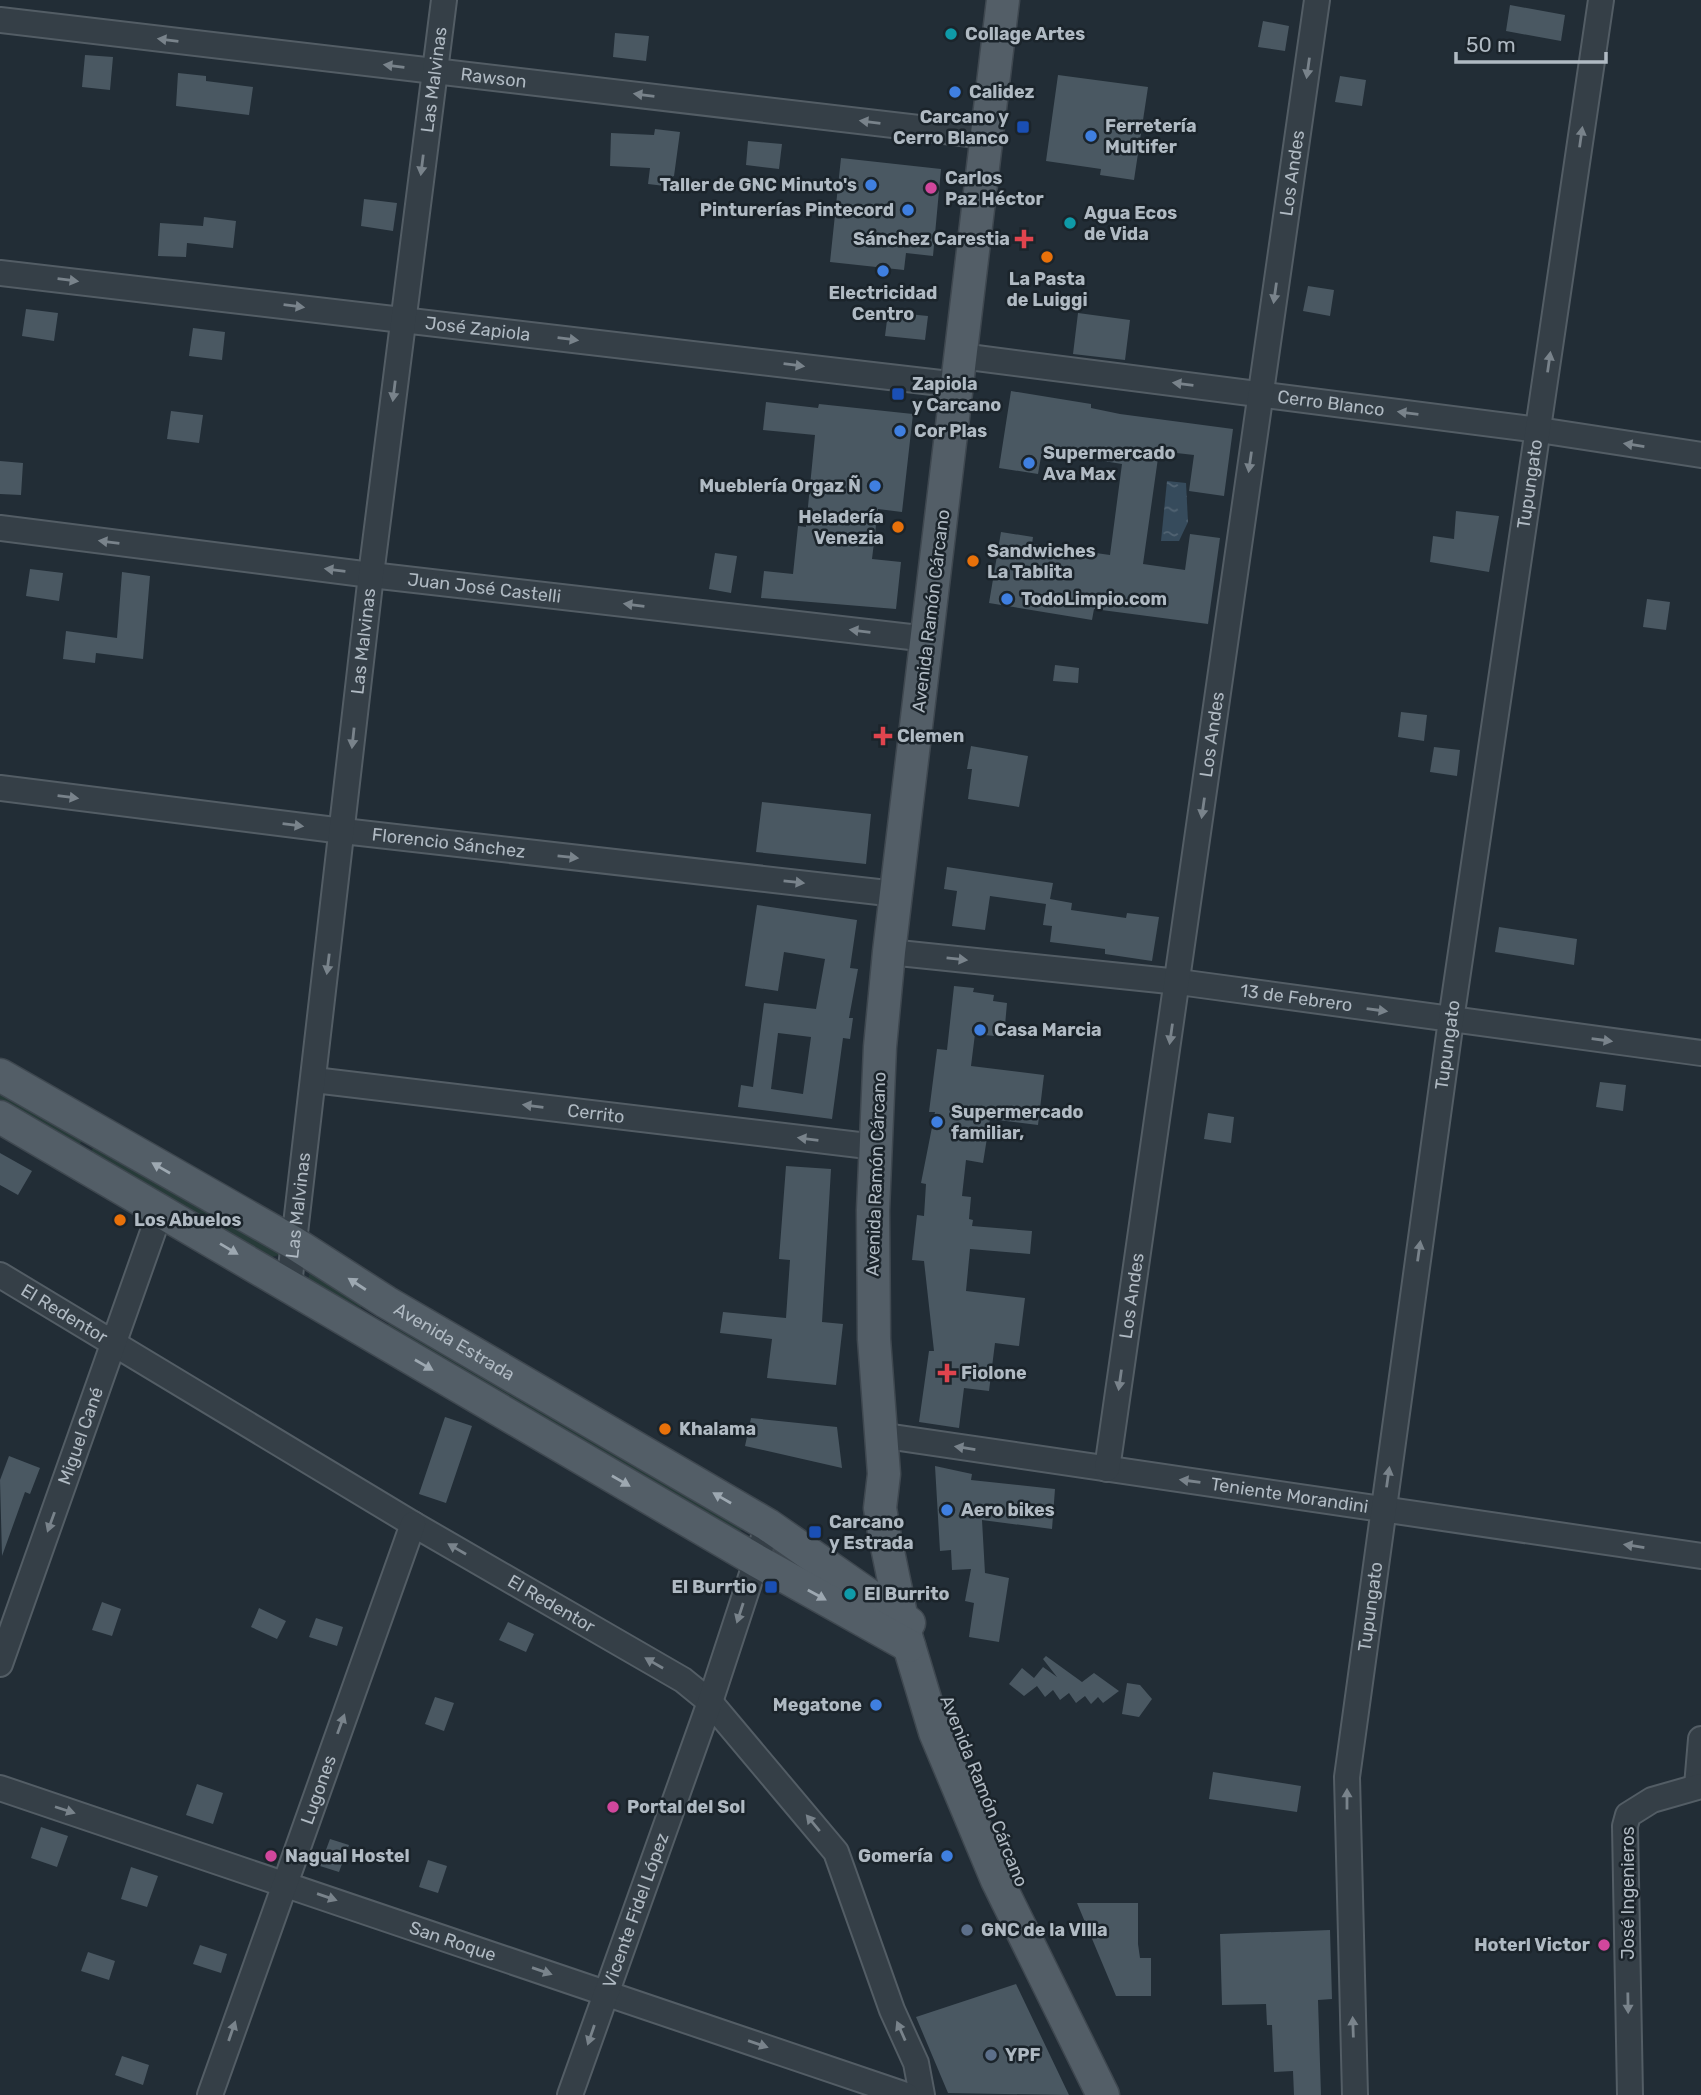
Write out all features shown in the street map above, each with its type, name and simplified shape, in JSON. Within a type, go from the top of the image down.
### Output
[{"type":"main road","name":"Avenida Ramón Cárcano","points":[[1003,0],[889,952],[876,1147],[873,1289],[879,1435],[884,1474],[880,1508],[905,1632],[935,1732],[984,1850],[1103,2095]]},
{"type":"main road","name":"Avenida Estrada","points":[[0,1075],[294,1244],[386,1302],[768,1525],[829,1567],[905,1632]]},
{"type":"main road","name":"Avenida Estrada","points":[[0,1117],[757,1561],[905,1632]]},
{"type":"main road","points":[[75,1161],[91,1129]]},
{"type":"main road","name":"Avenida Ramón Cárcano","points":[[884,1474],[898,1505],[938,1677],[953,1720],[1010,1859],[1123,2095]]},
{"type":"main road","points":[[829,1567],[848,1571],[870,1562],[884,1532]]},
{"type":"main road","points":[[905,1632],[915,1632],[935,1696],[953,1720]]},
{"type":"street","name":"Las Malvinas","points":[[289,1285],[371,575],[444,0]]},
{"type":"street","name":"Los Andes","points":[[1107,1469],[1179,982],[1317,0]]},
{"type":"street","name":"Tupungato","points":[[1355,2095],[1347,1777],[1451,1020],[1601,0]]},
{"type":"street","name":"Rawson","points":[[0,20],[987,136]]},
{"type":"street","name":"José Zapiola","points":[[0,273],[403,319],[959,370]]},
{"type":"street","name":"Cerro Blanco","points":[[959,370],[1260,394],[1539,430],[1701,455]]},
{"type":"street","name":"Juan José Castelli","points":[[0,528],[371,575],[928,639]]},
{"type":"street","name":"Florencio Sánchez","points":[[0,788],[343,831],[896,894]]},
{"type":"street","name":"13 de Febrero","points":[[889,952],[1179,982],[1701,1053]]},
{"type":"street","name":"Cerrito","points":[[314,1080],[876,1147]]},
{"type":"street","name":"Miguel Cané","points":[[0,1664],[116,1343],[161,1209]]},
{"type":"street","name":"El Redentor","points":[[0,1275],[413,1524],[683,1680],[710,1702],[836,1852],[892,2010],[916,2063],[922,2095]]},
{"type":"street","points":[[371,1334],[386,1302]]},
{"type":"street","name":"Teniente Morandini","points":[[879,1435],[1701,1556]]},
{"type":"street","name":"Lugones","points":[[210,2095],[413,1524]]},
{"type":"street","name":"Vicente Fidel López","points":[[569,2095],[710,1702],[768,1525]]},
{"type":"street","name":"José Ingenieros","points":[[1630,2095],[1625,1826],[1628,1815],[1652,1800],[1699,1786],[1701,1739]]},
{"type":"street","name":"San Roque","points":[[0,1788],[906,2095]]},
{"type":"green space","points":[[0,1085],[83,1138],[79,1146],[0,1106]]},
{"type":"green space","points":[[95,1145],[281,1250],[279,1255],[269,1258],[90,1153]]},
{"type":"green space","points":[[310,1272],[362,1303],[361,1308],[308,1280]]},
{"type":"green space","points":[[391,1322],[744,1528],[738,1533],[385,1327]]},
{"type":"water","points":[[1167,481],[1186,483],[1188,522],[1179,541],[1161,541]]},
{"type":"building","points":[[1510,5],[1565,15],[1561,41],[1506,31]]},
{"type":"building","points":[[1263,21],[1289,26],[1285,51],[1258,47]]},
{"type":"building","points":[[615,33],[649,36],[646,61],[613,57]]},
{"type":"building","points":[[85,55],[113,57],[110,90],[82,87]]},
{"type":"building","points":[[178,73],[206,76],[206,81],[253,87],[249,115],[176,106]]},
{"type":"building","points":[[1058,75],[1148,87],[1134,180],[1100,175],[1101,169],[1046,161]]},
{"type":"building","points":[[1340,76],[1366,80],[1362,106],[1335,102]]},
{"type":"building","points":[[655,129],[680,132],[674,176],[666,179],[665,186],[648,184],[650,168],[610,166],[611,133],[654,135]]},
{"type":"building","points":[[748,141],[782,144],[779,169],[746,165]]},
{"type":"building","points":[[841,158],[941,169],[933,256],[906,253],[904,270],[830,262]]},
{"type":"building","points":[[364,199],[397,203],[393,231],[361,226]]},
{"type":"building","points":[[204,217],[236,221],[233,248],[187,243],[186,257],[158,256],[160,223],[203,226]]},
{"type":"building","points":[[1308,286],[1334,290],[1330,316],[1303,311]]},
{"type":"building","points":[[26,309],[58,313],[54,341],[22,336]]},
{"type":"building","points":[[888,312],[928,316],[925,340],[885,336]]},
{"type":"building","points":[[1078,313],[1130,320],[1125,360],[1073,354]]},
{"type":"building","points":[[193,328],[225,332],[222,360],[189,356]]},
{"type":"building","points":[[1011,391],[1091,404],[1091,408],[1120,414],[1233,429],[1224,496],[1189,491],[1194,455],[1159,451],[1143,564],[1185,570],[1190,534],[1220,538],[1208,624],[1094,609],[1092,620],[989,603],[1001,532],[1033,537],[1032,544],[1110,555],[1122,464],[1042,451],[1038,474],[999,468]]},
{"type":"building","points":[[766,402],[818,408],[819,404],[913,414],[902,512],[878,509],[872,559],[901,562],[896,609],[761,598],[764,571],[793,574],[798,526],[806,527],[815,435],[763,430]]},
{"type":"building","points":[[171,411],[203,415],[199,443],[167,439]]},
{"type":"building","points":[[0,461],[23,463],[21,495],[0,494]]},
{"type":"building","points":[[1456,511],[1499,516],[1489,572],[1430,562],[1433,536],[1454,539]]},
{"type":"building","points":[[715,553],[737,556],[731,593],[709,589]]},
{"type":"building","points":[[30,569],[63,573],[59,601],[26,596]]},
{"type":"building","points":[[122,572],[150,576],[143,659],[96,653],[95,663],[63,659],[66,631],[117,638]]},
{"type":"building","points":[[1647,599],[1670,602],[1666,630],[1643,627]]},
{"type":"building","points":[[1055,665],[1079,668],[1078,683],[1053,681]]},
{"type":"building","points":[[1401,712],[1427,715],[1424,741],[1398,737]]},
{"type":"building","points":[[971,746],[1028,756],[1019,807],[968,799],[972,769],[967,769]]},
{"type":"building","points":[[1434,747],[1460,750],[1457,776],[1430,772]]},
{"type":"building","points":[[762,802],[871,814],[866,864],[756,852]]},
{"type":"building","points":[[947,867],[1053,883],[1050,899],[1072,903],[1071,910],[1126,918],[1127,913],[1159,917],[1152,961],[1105,954],[1105,949],[1050,942],[1052,926],[1043,925],[1046,904],[990,896],[985,930],[952,926],[957,891],[944,889]]},
{"type":"building","points":[[757,905],[857,920],[850,968],[858,969],[849,1018],[853,1018],[850,1039],[843,1038],[832,1119],[738,1107],[741,1085],[753,1087],[764,1003],[816,1009],[825,959],[784,952],[778,991],[745,986]],"holes":[[[778,1033],[811,1037],[803,1094],[771,1089]]]},
{"type":"building","points":[[1499,927],[1577,939],[1574,965],[1495,952]]},
{"type":"building","points":[[954,986],[974,988],[973,992],[994,995],[993,1001],[1007,1003],[1004,1037],[975,1034],[971,1066],[1044,1075],[1038,1125],[990,1119],[983,1163],[966,1160],[962,1196],[971,1197],[969,1219],[973,1220],[972,1226],[1032,1231],[1030,1254],[970,1249],[966,1291],[1025,1298],[1019,1346],[995,1343],[989,1391],[964,1388],[959,1428],[919,1422],[929,1351],[934,1351],[924,1261],[912,1260],[917,1215],[924,1216],[926,1184],[921,1183],[935,1112],[929,1112],[937,1049],[947,1050]]},
{"type":"building","points":[[1600,1082],[1626,1085],[1623,1111],[1596,1107]]},
{"type":"building","points":[[1208,1113],[1234,1117],[1231,1143],[1204,1139]]},
{"type":"building","points":[[0,1153],[32,1171],[18,1195],[0,1185]]},
{"type":"building","points":[[786,1166],[831,1169],[822,1322],[843,1324],[836,1385],[767,1378],[772,1339],[720,1333],[723,1312],[786,1318],[790,1260],[779,1259]]},
{"type":"building","points":[[445,1417],[472,1426],[446,1503],[419,1494]]},
{"type":"building","points":[[751,1418],[837,1427],[842,1468],[745,1446]]},
{"type":"building","points":[[9,1456],[40,1468],[30,1494],[25,1492],[2,1556],[0,1480]]},
{"type":"building","points":[[935,1466],[972,1474],[971,1480],[1055,1489],[1052,1529],[982,1520],[985,1573],[1009,1578],[999,1642],[969,1637],[974,1603],[965,1601],[971,1569],[952,1570],[951,1550],[940,1551]]},
{"type":"building","points":[[102,1602],[121,1609],[112,1636],[92,1630]]},
{"type":"building","points":[[259,1608],[286,1621],[277,1639],[251,1627]]},
{"type":"building","points":[[316,1618],[343,1627],[337,1646],[309,1637]]},
{"type":"building","points":[[508,1622],[534,1634],[526,1652],[499,1640]]},
{"type":"building","points":[[1046,1656],[1082,1682],[1094,1673],[1119,1691],[1103,1703],[1098,1697],[1091,1704],[1085,1696],[1076,1703],[1069,1693],[1060,1700],[1053,1690],[1045,1697],[1037,1686],[1024,1696],[1009,1684],[1022,1668],[1034,1678],[1043,1667],[1057,1677],[1043,1659]]},
{"type":"building","points":[[1127,1683],[1140,1685],[1152,1699],[1139,1717],[1122,1714]]},
{"type":"building","points":[[435,1697],[454,1703],[444,1731],[425,1724]]},
{"type":"building","points":[[1213,1772],[1301,1786],[1297,1812],[1209,1799]]},
{"type":"building","points":[[197,1784],[223,1793],[213,1824],[186,1815]]},
{"type":"building","points":[[41,1827],[68,1836],[57,1867],[31,1858]]},
{"type":"building","points":[[330,1839],[349,1845],[339,1872],[320,1866]]},
{"type":"building","points":[[428,1860],[447,1866],[438,1893],[419,1887]]},
{"type":"building","points":[[131,1867],[158,1876],[147,1907],[121,1899]]},
{"type":"building","points":[[1077,1903],[1138,1903],[1138,1944],[1140,1958],[1151,1958],[1151,1996],[1116,1996]]},
{"type":"building","points":[[1330,1930],[1332,1999],[1318,2000],[1321,2095],[1294,2095],[1293,2071],[1274,2072],[1272,2025],[1267,2025],[1266,2004],[1222,2005],[1220,1934]]},
{"type":"building","points":[[200,1945],[227,1954],[221,1973],[193,1964]]},
{"type":"building","points":[[88,1952],[115,1961],[109,1980],[81,1971]]},
{"type":"building","name":"YPF","points":[[1016,1984],[1069,2095],[948,2093],[916,2017]]},
{"type":"building","points":[[122,2056],[149,2065],[143,2085],[115,2075]]},
{"type":"place","name":"Collage Artes","points":[[951,34]]},
{"type":"place","name":"Calidez","points":[[955,92]]},
{"type":"place","name":"Carcano y Cerro Blanco","points":[[1023,127]]},
{"type":"place","name":"Ferretería Multifer","points":[[1091,136]]},
{"type":"place","name":"Taller de GNC Minuto's","points":[[871,185]]},
{"type":"place","name":"Carlos Paz Héctor","points":[[931,188]]},
{"type":"place","name":"Pinturerías Pintecord","points":[[908,210]]},
{"type":"place","name":"Agua Ecos de Vida","points":[[1070,223]]},
{"type":"place","name":"Sánchez Carestia","points":[[1024,239]]},
{"type":"place","name":"La Pasta de Luiggi","points":[[1047,257]]},
{"type":"place","name":"Electricidad Centro","points":[[883,271]]},
{"type":"place","name":"Zapiola y Carcano","points":[[898,394]]},
{"type":"place","name":"Cor Plas","points":[[900,431]]},
{"type":"place","name":"Supermercado Ava Max","points":[[1029,463]]},
{"type":"place","name":"Mueblería Orgaz Ñ","points":[[875,486]]},
{"type":"place","name":"Heladería Venezia","points":[[898,527]]},
{"type":"place","name":"Sandwiches La Tablita","points":[[973,561]]},
{"type":"place","name":"TodoLimpio.com","points":[[1007,599]]},
{"type":"place","name":"Clemen","points":[[883,736]]},
{"type":"place","name":"Casa Marcia","points":[[980,1030]]},
{"type":"place","name":"Supermercado familiar,","points":[[937,1122]]},
{"type":"place","name":"Los Abuelos","points":[[120,1220]]},
{"type":"place","name":"Fiolone","points":[[947,1373]]},
{"type":"place","name":"Khalama","points":[[665,1429]]},
{"type":"place","name":"Aero bikes","points":[[947,1510]]},
{"type":"place","name":"Carcano y Estrada","points":[[815,1532]]},
{"type":"place","name":"El Burrtio","points":[[771,1587]]},
{"type":"place","name":"El Burrito","points":[[850,1594]]},
{"type":"place","name":"Megatone","points":[[876,1705]]},
{"type":"place","name":"Portal del Sol","points":[[613,1807]]},
{"type":"place","name":"Nagual Hostel","points":[[271,1856]]},
{"type":"place","name":"Gomería","points":[[947,1856]]},
{"type":"place","name":"GNC de la VIlla","points":[[967,1930]]},
{"type":"place","name":"Hoterl Victor","points":[[1604,1945]]},
{"type":"place","name":"YPF","points":[[991,2055]]}]
